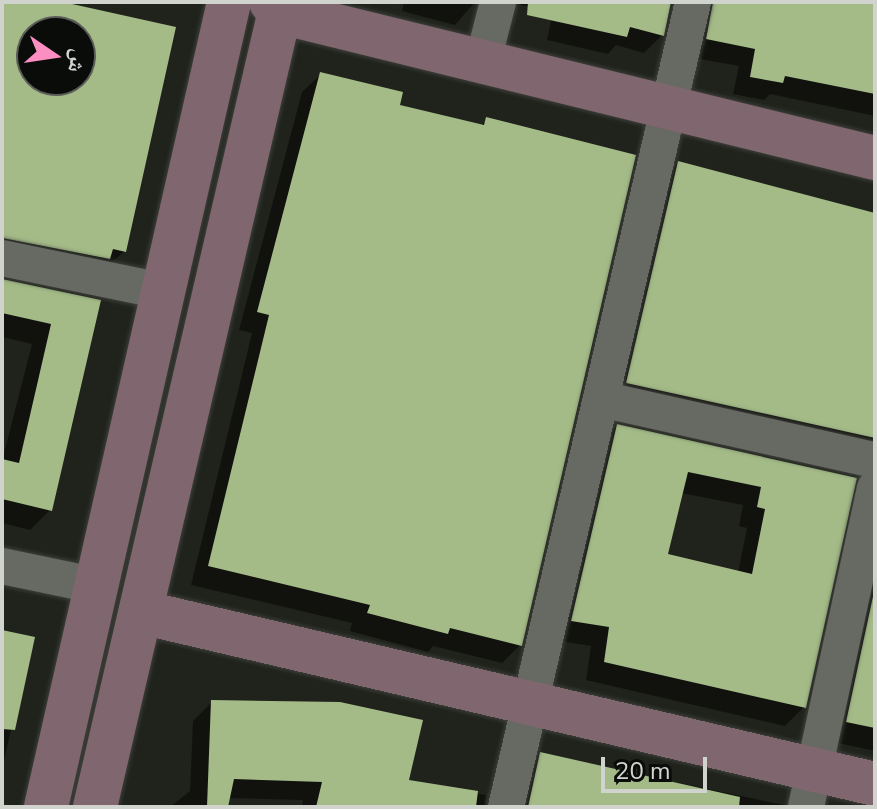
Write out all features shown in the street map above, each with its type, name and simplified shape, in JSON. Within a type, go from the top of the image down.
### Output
[{"type":"street","points":[[483,60],[498,2]]},
{"type":"street","points":[[506,807],[693,2]]},
{"type":"street","points":[[46,807],[223,3]]},
{"type":"street","points":[[95,807],[278,5],[875,158]]},
{"type":"street","points":[[2,258],[162,291]]},
{"type":"street","points":[[601,399],[875,460]]},
{"type":"street","points":[[810,788],[875,488]]},
{"type":"street","points":[[2,566],[93,585]]},
{"type":"street","points":[[141,612],[529,703],[810,788],[875,784]]},
{"type":"building","points":[[2,2],[63,2],[176,27],[126,252],[113,249],[110,259],[2,238]]},
{"type":"building","points":[[528,2],[671,2],[664,36],[630,27],[627,37],[527,15]]},
{"type":"building","points":[[713,2],[875,2],[875,94],[785,76],[783,83],[750,77],[755,49],[706,39]]},
{"type":"building","points":[[320,72],[403,92],[400,105],[484,125],[486,117],[636,155],[522,646],[450,628],[448,634],[367,613],[370,605],[208,566],[269,315],[257,312]]},
{"type":"building","points":[[678,161],[875,213],[875,438],[626,383]]},
{"type":"building","points":[[2,279],[101,300],[52,511],[2,499],[2,459],[19,463],[51,324],[2,313]]},
{"type":"building","points":[[617,424],[857,478],[806,708],[604,662],[609,627],[571,621]],"holes":[[[688,472],[761,487],[757,507],[765,509],[752,574],[668,554]]]},
{"type":"building","points":[[875,587],[875,728],[846,722]]},
{"type":"building","points":[[2,630],[35,637],[15,730],[2,729]]},
{"type":"building","points":[[211,700],[340,702],[423,720],[409,780],[478,791],[476,807],[316,807],[322,782],[234,779],[228,807],[207,807]]},
{"type":"building","points":[[540,752],[740,797],[739,807],[528,807]]}]
